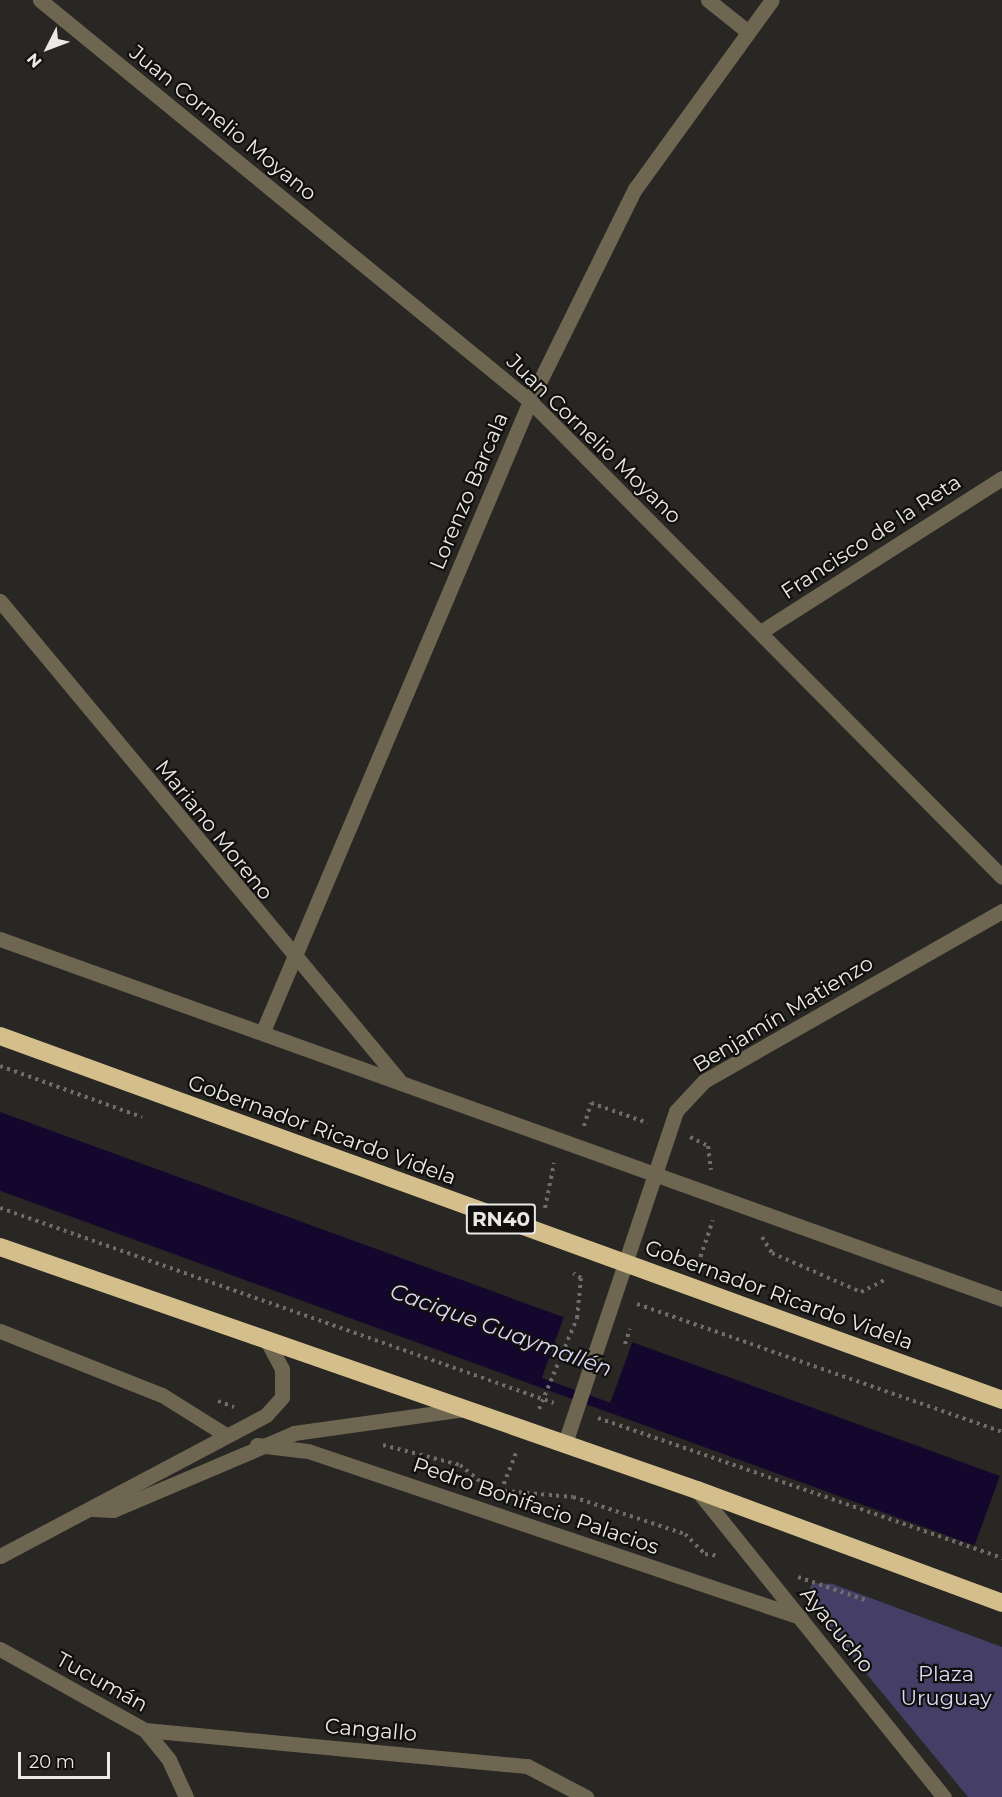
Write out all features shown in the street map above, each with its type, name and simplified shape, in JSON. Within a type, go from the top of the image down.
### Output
[{"type":"highway","name":"Gobernador Ricardo Videla","points":[[0,1035],[1002,1400]]},
{"type":"highway","points":[[0,1246],[697,1490],[1002,1603]]},
{"type":"street","name":"Juan Cornelio Moyano","points":[[40,0],[530,401],[762,631],[1002,877]]},
{"type":"street","points":[[708,0],[747,31]]},
{"type":"street","name":"Lorenzo Barcala","points":[[263,1031],[530,401],[635,189],[747,31],[772,0]]},
{"type":"street","name":"Francisco de la Reta","points":[[762,631],[1002,478]]},
{"type":"street","name":"Mariano Moreno","points":[[0,601],[294,961],[400,1082]]},
{"type":"street","name":"Benjamín Matienzo","points":[[565,1443],[626,1263],[652,1174],[676,1111],[704,1081],[1002,911]]},
{"type":"street","points":[[0,939],[263,1031],[652,1174],[1002,1299]]},
{"type":"street","points":[[0,1332],[162,1395],[226,1435]]},
{"type":"street","points":[[0,1556],[93,1509],[104,1496],[266,1416],[282,1397],[282,1369],[266,1339]]},
{"type":"street","points":[[93,1509],[113,1510],[257,1445],[294,1433],[464,1409]]},
{"type":"street","name":"Pedro Bonifacio Palacios","points":[[257,1445],[308,1451],[800,1617]]},
{"type":"street","name":"Ayacucho","points":[[697,1490],[944,1797]]},
{"type":"street","name":"Tucumán","points":[[0,1649],[145,1730],[169,1760],[186,1797]]},
{"type":"street","name":"Cangallo","points":[[145,1730],[527,1766],[586,1797]]},
{"type":"path","points":[[539,1233],[553,1174],[549,1152]]},
{"type":"path","points":[[0,1208],[1002,1557]]},
{"type":"path","points":[[551,1382],[577,1318],[581,1278],[566,1270]]},
{"type":"path","points":[[636,1310],[638,1301],[645,1303],[1002,1432]]},
{"type":"path","points":[[628,1337],[633,1319]]},
{"type":"path","points":[[215,1399],[266,1416]]},
{"type":"path","points":[[375,1444],[460,1465],[486,1484]]},
{"type":"path","points":[[493,1488],[573,1497],[685,1534],[705,1554],[756,1562],[865,1600]]},
{"type":"green space","name":"Plaza Uruguay","points":[[812,1583],[833,1584],[1002,1647],[1002,1797],[968,1797],[805,1599]]},
{"type":"water","name":"Cacique Guaymallén","points":[[0,1112],[1000,1476],[975,1545],[0,1191]]},
{"type":"pier","points":[[565,1314],[634,1339],[610,1403],[542,1378]]}]
